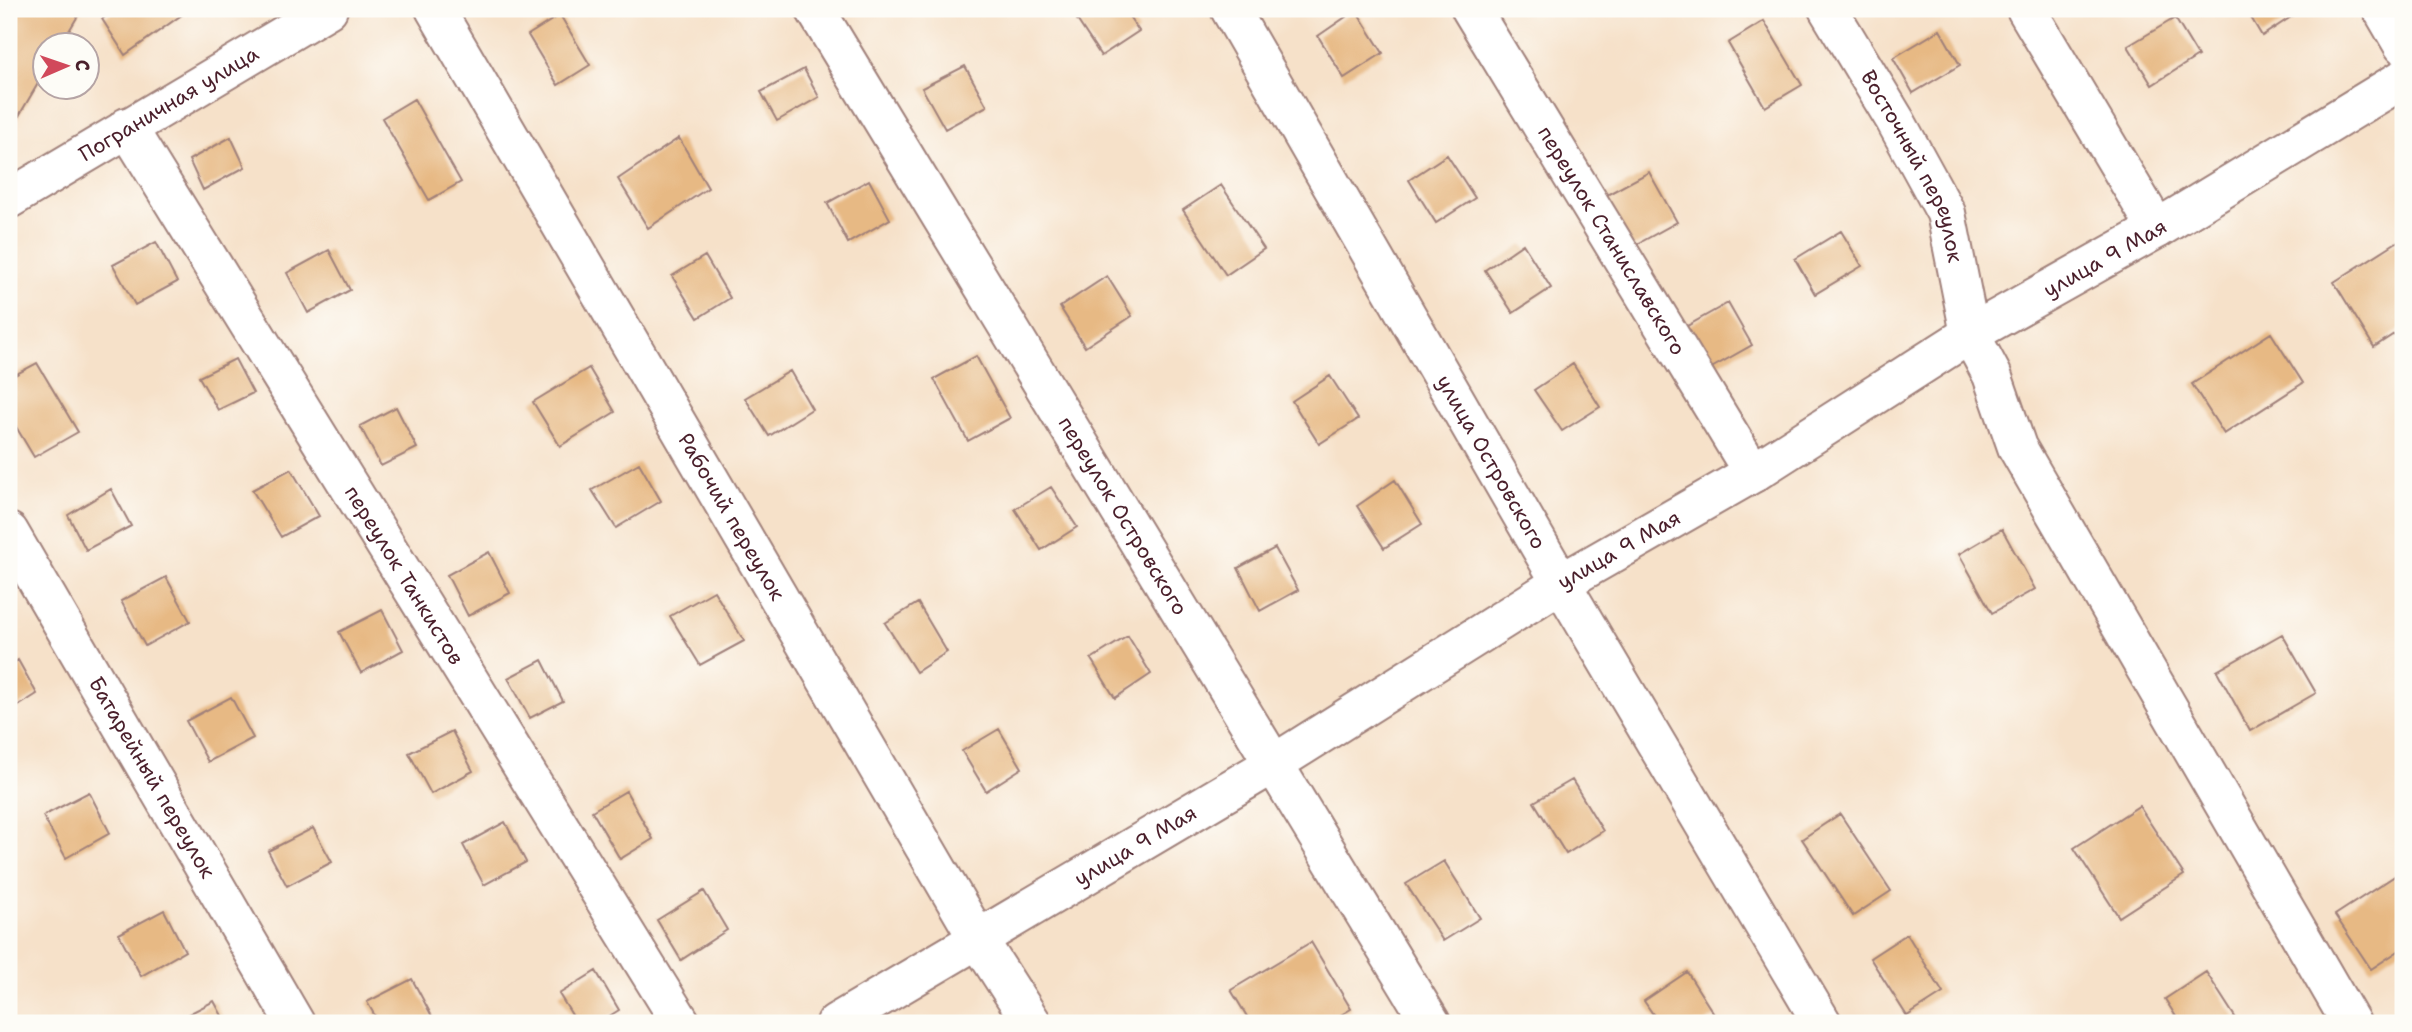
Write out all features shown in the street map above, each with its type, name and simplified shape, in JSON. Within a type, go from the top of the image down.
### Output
[{"type":"street","name":"Пограничная улица","points":[[9,199],[328,9]]},
{"type":"street","name":"Рабочий переулок","points":[[435,9],[978,939],[1032,1023]]},
{"type":"street","name":"переулок Островского","points":[[815,9],[1431,1023]]},
{"type":"street","name":"улица Островского","points":[[1230,9],[1561,583],[1822,1023]]},
{"type":"street","name":"переулок Станиславского","points":[[1471,9],[1753,472]]},
{"type":"street","name":"Восточный переулок","points":[[1828,9],[1895,120],[1946,213],[1970,334],[1992,375],[2017,447],[2351,1023]]},
{"type":"street","points":[[2026,9],[2157,229]]},
{"type":"street","points":[[2382,9],[2403,45]]},
{"type":"street","name":"улица 9 Мая","points":[[836,1023],[1275,763],[1561,583],[1753,472],[1970,334],[2157,229],[2403,79]]},
{"type":"street","name":"переулок Танкистов","points":[[127,127],[681,1023]]},
{"type":"street","name":"Батарейный переулок","points":[[9,532],[295,1023]]},
{"type":"building","points":[[9,9],[82,9],[68,32],[32,32],[32,94],[17,119],[9,114]]},
{"type":"building","points":[[116,9],[190,9],[125,55],[102,19]]},
{"type":"building","points":[[1070,9],[1124,9],[1139,31],[1101,56]]},
{"type":"building","points":[[2246,9],[2303,9],[2262,36]]},
{"type":"building","points":[[1356,10],[1383,53],[1344,78],[1318,36]]},
{"type":"building","points":[[560,15],[590,65],[558,85],[528,35]]},
{"type":"building","points":[[2175,18],[2198,56],[2152,85],[2128,46]]},
{"type":"building","points":[[1764,21],[1802,85],[1765,107],[1728,43]]},
{"type":"building","points":[[1940,30],[1960,65],[1913,93],[1893,58]]},
{"type":"building","points":[[965,66],[987,106],[945,129],[922,88]]},
{"type":"building","points":[[804,69],[819,97],[777,121],[761,92]]},
{"type":"building","points":[[414,99],[461,182],[429,200],[382,118]]},
{"type":"building","points":[[231,137],[245,167],[203,190],[189,160]]},
{"type":"building","points":[[679,138],[708,188],[648,228],[618,179]]},
{"type":"building","points":[[1447,155],[1475,198],[1436,223],[1409,180]]},
{"type":"building","points":[[1649,172],[1677,222],[1632,247],[1603,197]]},
{"type":"building","points":[[869,180],[890,219],[848,243],[827,203]]},
{"type":"building","points":[[1221,185],[1264,249],[1226,275],[1183,210]]},
{"type":"building","points":[[1841,231],[1862,266],[1815,294],[1795,259]]},
{"type":"building","points":[[2403,238],[2403,328],[2374,347],[2334,282]]},
{"type":"building","points":[[156,242],[177,282],[135,305],[113,265]]},
{"type":"building","points":[[1523,244],[1551,288],[1513,313],[1485,270]]},
{"type":"building","points":[[329,250],[350,290],[308,313],[287,273]]},
{"type":"building","points":[[705,256],[730,298],[698,318],[672,276]]},
{"type":"building","points":[[1107,276],[1132,316],[1085,347],[1060,307]]},
{"type":"building","points":[[1728,303],[1752,345],[1706,371],[1682,329]]},
{"type":"building","points":[[2271,333],[2303,383],[2224,434],[2192,384]]},
{"type":"building","points":[[976,356],[1010,418],[968,441],[934,379]]},
{"type":"building","points":[[235,359],[253,393],[218,410],[199,377]]},
{"type":"building","points":[[37,363],[78,432],[34,457],[9,415],[9,378]]},
{"type":"building","points":[[1573,364],[1600,407],[1562,431],[1534,390]]},
{"type":"building","points":[[589,368],[615,412],[560,446],[533,402]]},
{"type":"building","points":[[790,371],[812,409],[769,436],[745,398]]},
{"type":"building","points":[[1330,376],[1358,419],[1319,444],[1292,401]]},
{"type":"building","points":[[396,407],[417,448],[381,466],[360,426]]},
{"type":"building","points":[[639,463],[661,501],[616,528],[592,490]]},
{"type":"building","points":[[291,469],[319,516],[281,537],[252,490]]},
{"type":"building","points":[[1395,480],[1422,524],[1384,548],[1357,506]]},
{"type":"building","points":[[1051,487],[1077,527],[1041,550],[1015,509]]},
{"type":"building","points":[[111,489],[131,526],[86,550],[68,515]]},
{"type":"building","points":[[2002,529],[2035,589],[1992,613],[1959,554]]},
{"type":"building","points":[[1275,548],[1298,590],[1260,611],[1238,568]]},
{"type":"building","points":[[489,552],[510,593],[468,616],[447,575]]},
{"type":"building","points":[[166,577],[190,621],[145,646],[121,601]]},
{"type":"building","points":[[714,591],[744,641],[700,665],[670,616]]},
{"type":"building","points":[[918,603],[947,652],[916,672],[885,623]]},
{"type":"building","points":[[382,610],[403,650],[361,673],[339,632]]},
{"type":"building","points":[[2282,634],[2316,693],[2250,731],[2217,671]]},
{"type":"building","points":[[1128,636],[1151,674],[1115,698],[1091,659]]},
{"type":"building","points":[[18,660],[37,694],[9,712],[9,666]]},
{"type":"building","points":[[542,660],[563,701],[530,718],[508,678]]},
{"type":"building","points":[[231,697],[253,738],[208,762],[186,721]]},
{"type":"building","points":[[999,729],[1022,768],[986,791],[962,751]]},
{"type":"building","points":[[452,731],[473,771],[431,794],[409,753]]},
{"type":"building","points":[[1572,780],[1603,831],[1566,854],[1534,802]]},
{"type":"building","points":[[626,791],[653,839],[620,859],[592,811]]},
{"type":"building","points":[[89,792],[110,833],[66,858],[43,816]]},
{"type":"building","points":[[2139,806],[2184,875],[2119,917],[2074,848]]},
{"type":"building","points":[[1840,814],[1891,891],[1853,916],[1802,839]]},
{"type":"building","points":[[505,822],[526,862],[484,885],[463,845]]},
{"type":"building","points":[[313,828],[332,862],[287,886],[268,851]]},
{"type":"building","points":[[1444,861],[1480,918],[1443,941],[1406,884]]},
{"type":"building","points":[[2398,874],[2403,882],[2403,948],[2371,969],[2335,915]]},
{"type":"building","points":[[704,891],[727,930],[681,960],[657,920]]},
{"type":"building","points":[[164,910],[185,951],[141,976],[119,934]]},
{"type":"building","points":[[1907,934],[1943,993],[1907,1016],[1870,958]]},
{"type":"building","points":[[1311,942],[1351,1009],[1327,1023],[1251,1023],[1231,990]]},
{"type":"building","points":[[596,971],[619,1010],[598,1023],[577,1023],[559,994]]},
{"type":"building","points":[[1687,972],[1715,1016],[1704,1023],[1659,1023],[1644,1001]]},
{"type":"building","points":[[2206,972],[2235,1017],[2226,1023],[2180,1023],[2165,999]]},
{"type":"building","points":[[412,979],[434,1020],[428,1023],[379,1023],[367,1002]]},
{"type":"building","points":[[214,1001],[226,1023],[171,1023]]}]
